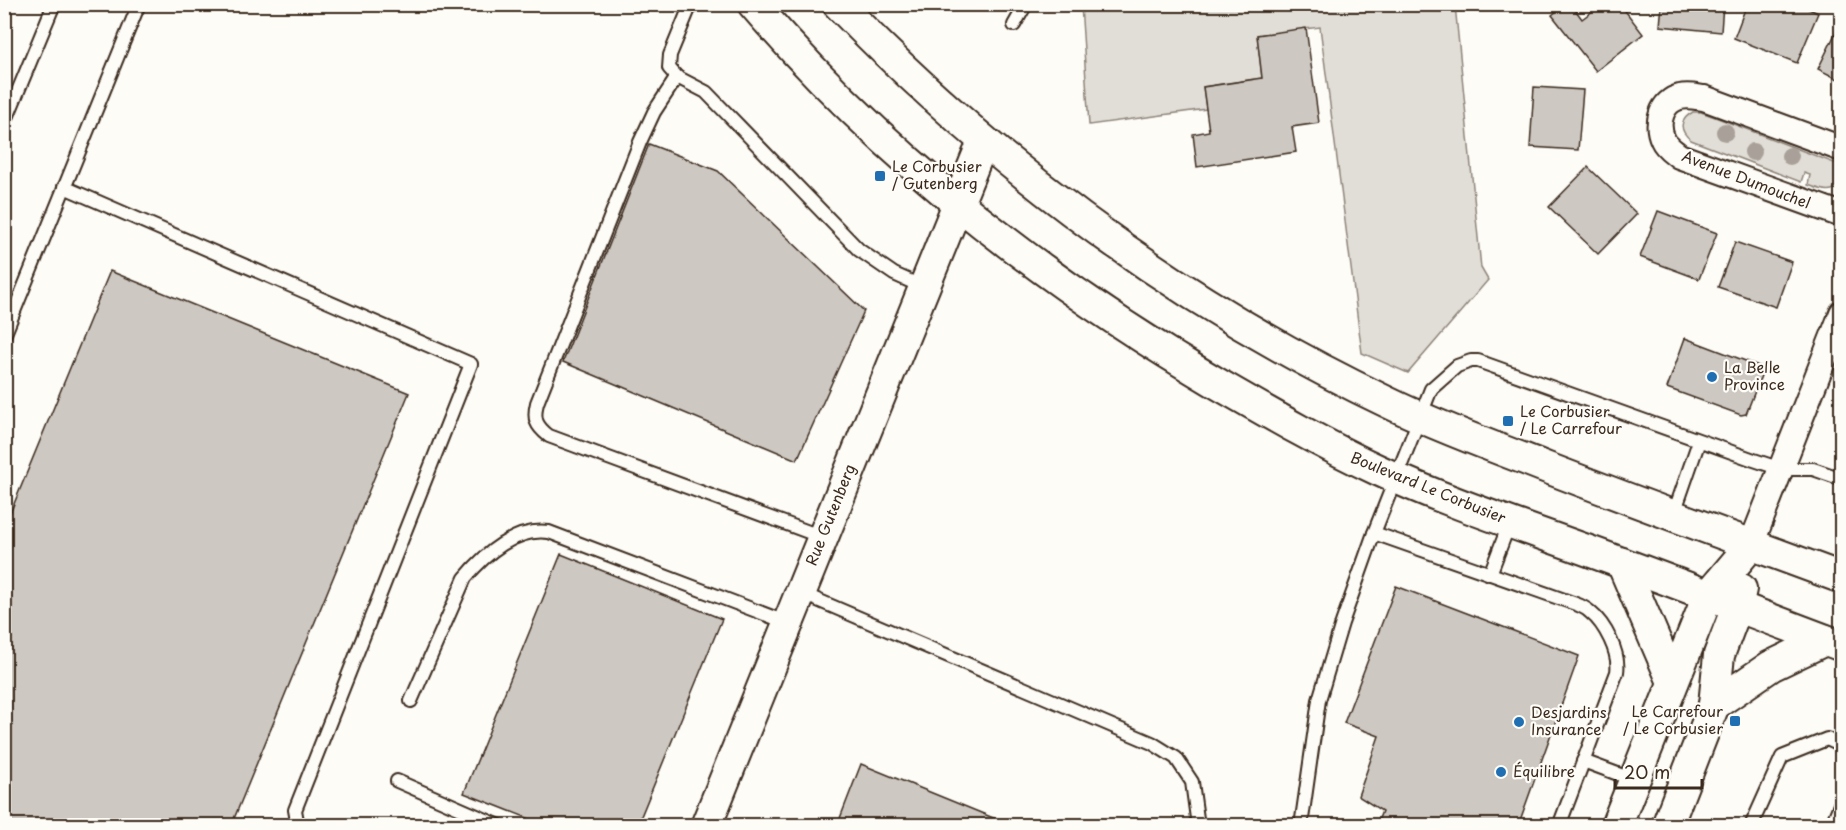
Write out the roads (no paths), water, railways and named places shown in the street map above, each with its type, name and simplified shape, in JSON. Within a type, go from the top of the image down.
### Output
[{"type":"street","name":"Boulevard Le Corbusier","points":[[753,4],[829,86],[958,205],[1052,278],[1160,349],[1271,415],[1342,453],[1397,478],[1833,643]]},
{"type":"street","points":[[838,4],[983,142],[1088,224],[1228,317],[1353,386],[1420,417],[1673,516],[1842,578]]},
{"type":"street","name":"Avenue Dumouchel","points":[[1842,149],[1704,98],[1680,97],[1667,104],[1660,121],[1663,141],[1679,156],[1842,215]]},
{"type":"street","points":[[958,205],[983,142]]},
{"type":"street","name":"Rue Gutenberg","points":[[705,825],[958,205]]},
{"type":"street","points":[[1667,825],[1714,705],[1719,655],[1737,607],[1751,545],[1842,313]]},
{"type":"street","points":[[1616,825],[1708,596],[1751,545]]},
{"type":"street","points":[[1622,563],[1673,682]]},
{"type":"street","points":[[1714,705],[1771,666],[1833,643]]},
{"type":"lane","points":[[4,126],[54,4]]},
{"type":"lane","points":[[4,336],[139,4]]},
{"type":"lane","points":[[691,4],[670,55],[669,68],[676,77],[706,92],[859,250],[894,274],[924,288]]},
{"type":"lane","points":[[1014,25],[1026,4]]},
{"type":"lane","points":[[676,77],[654,112],[640,142],[537,403],[534,416],[537,424],[549,436],[823,537]]},
{"type":"lane","points":[[64,188],[471,364],[295,810],[298,825]]},
{"type":"lane","points":[[1301,825],[1319,700],[1342,623],[1374,533],[1431,389],[1457,366],[1478,361],[1781,469],[1813,469],[1842,479]]},
{"type":"lane","points":[[1673,516],[1699,441]]},
{"type":"lane","points":[[1490,574],[1510,522]]},
{"type":"lane","points":[[411,701],[465,578],[475,566],[503,544],[520,534],[538,530],[549,532],[788,623]]},
{"type":"lane","points":[[1374,533],[1584,607],[1599,621],[1619,663],[1559,825]]},
{"type":"lane","points":[[800,592],[1152,742],[1176,758],[1192,782],[1198,825]]},
{"type":"lane","points":[[1751,825],[1782,757],[1827,739],[1842,746]]},
{"type":"lane","points":[[1583,761],[1634,780]]},
{"type":"lane","points":[[397,782],[500,825]]},
{"type":"lane","points":[[1832,825],[1842,800]]},
{"type":"place","name":"Le Corbusier / Gutenberg","points":[[880,176]]},
{"type":"place","name":"La Belle Province","points":[[1712,377]]},
{"type":"place","name":"Le Corbusier / Le Carrefour","points":[[1508,421]]},
{"type":"place","name":"Le Carrefour / Le Corbusier","points":[[1735,721]]},
{"type":"place","name":"Desjardins Insurance","points":[[1519,722]]},
{"type":"place","name":"Équilibre","points":[[1501,772]]}]
